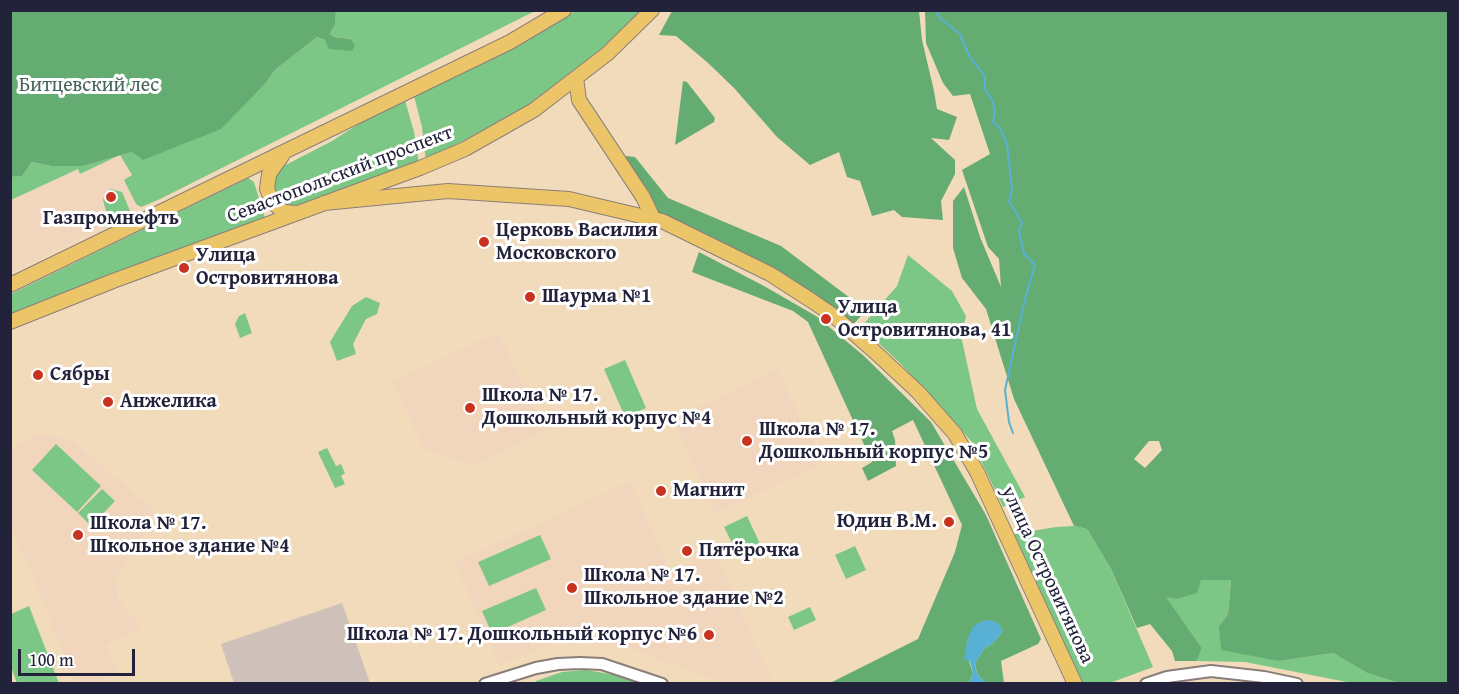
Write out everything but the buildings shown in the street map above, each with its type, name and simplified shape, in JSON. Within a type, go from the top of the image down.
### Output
[{"type":"main road","name":"Севастопольский проспект","points":[[10,285],[510,42],[564,10]]},
{"type":"main road","name":"Севастопольский проспект","points":[[10,322],[465,149],[534,110],[607,54],[652,10]]},
{"type":"main road","points":[[576,78],[579,100],[616,155],[653,218]]},
{"type":"main road","points":[[288,151],[272,168],[267,178],[267,189],[272,201],[284,212],[300,213]]},
{"type":"main road","name":"улица Островитянова","points":[[324,203],[448,191],[569,199],[653,218],[770,274],[834,316],[918,392],[955,434],[977,471],[1075,684]]},
{"type":"street","points":[[485,684],[536,668],[580,663],[602,664],[662,684]]},
{"type":"street","points":[[1146,684],[1167,677],[1211,671],[1264,677],[1297,684]]},
{"type":"shaded area","points":[[120,155],[132,176],[124,181],[136,204],[141,207],[11,273],[11,200],[78,169],[81,174]]},
{"type":"shaded area","name":"Школа № 17. Дошкольный корпус №4","points":[[498,332],[544,431],[475,465],[425,449],[392,382]]},
{"type":"shaded area","name":"Школа № 17. Дошкольный корпус №5","points":[[778,370],[822,463],[716,513],[672,419]]},
{"type":"shaded area","name":"Школа № 17. Школьное здание №4","points":[[42,434],[72,440],[153,510],[153,516],[137,545],[132,546],[116,578],[118,599],[140,625],[137,631],[106,645],[118,672],[105,678],[107,683],[74,683],[23,550],[20,550],[11,526],[11,447]]},
{"type":"shaded area","name":"Школа № 17. Школьное здание №2","points":[[630,481],[671,573],[714,552],[774,683],[725,683],[617,644],[551,643],[499,666],[455,563]]},
{"type":"shaded area","points":[[342,603],[370,683],[234,683],[221,644]]},
{"type":"green space","name":"Битцевский лес","points":[[10,11],[336,11],[335,25],[329,34],[350,39],[355,45],[352,51],[329,49],[325,40],[317,37],[275,70],[265,84],[221,129],[143,160],[132,152],[83,166],[51,166],[32,162],[22,176],[11,177]]},
{"type":"green space","points":[[336,11],[535,11],[141,207],[136,204],[124,180],[132,175],[120,155],[220,129],[265,84],[275,70],[317,37],[325,40],[350,39],[328,34],[335,25]]},
{"type":"green space","points":[[575,11],[642,11],[606,45],[527,106],[426,161],[422,127],[414,96],[532,37]]},
{"type":"green space","points":[[672,11],[919,11],[922,40],[937,109],[957,117],[949,140],[931,138],[955,160],[955,174],[941,201],[943,220],[902,217],[894,210],[872,216],[860,181],[847,177],[839,152],[810,165],[777,137],[734,88],[707,62],[676,36],[659,35]]},
{"type":"green space","points":[[925,11],[1448,11],[1448,683],[1399,683],[1367,673],[1333,653],[1279,661],[1221,650],[1219,626],[1228,614],[1231,580],[1201,580],[1197,593],[1176,599],[1166,597],[1202,648],[1197,661],[1175,661],[1172,651],[1150,624],[1137,628],[1111,569],[1087,529],[1074,526],[1014,399],[986,309],[962,278],[953,248],[953,201],[964,187],[980,237],[1001,287],[999,259],[988,247],[962,170],[990,154],[970,94],[953,96],[943,83],[926,43]],"holes":[[[1149,441],[1159,441],[1162,450],[1145,468],[1134,459]]]},
{"type":"green space","points":[[683,81],[687,82],[715,118],[714,122],[675,145]]},
{"type":"green space","points":[[405,100],[414,132],[419,164],[293,208],[287,208],[275,197],[272,181],[278,169],[332,141],[368,118]]},
{"type":"green space","points":[[118,156],[80,174],[78,169],[11,200],[10,177],[22,176],[32,162],[51,166],[83,166]]},
{"type":"green space","points":[[627,156],[635,157],[668,198],[781,246],[866,310],[853,325],[780,272],[659,216],[624,159]]},
{"type":"green space","points":[[248,178],[254,182],[265,218],[11,317],[11,294]]},
{"type":"green space","points":[[111,189],[122,192],[131,213],[110,224],[103,200]]},
{"type":"green space","points":[[699,252],[816,316],[864,356],[931,422],[986,515],[1041,639],[1038,644],[1001,661],[1004,683],[986,683],[977,674],[975,663],[984,649],[993,643],[1003,631],[990,620],[968,638],[966,653],[973,673],[969,683],[830,683],[918,639],[955,552],[962,525],[913,420],[892,431],[895,440],[896,466],[868,481],[862,468],[872,462],[808,322],[793,311],[692,272]]},
{"type":"green space","points":[[908,255],[952,291],[966,316],[961,336],[977,409],[1025,497],[1003,507],[972,442],[899,362],[861,327],[897,286]]},
{"type":"green space","points":[[366,297],[380,303],[377,314],[366,319],[353,344],[356,354],[337,361],[330,342],[352,306]]},
{"type":"green space","points":[[245,313],[252,333],[240,338],[235,324],[239,316]]},
{"type":"green space","points":[[625,360],[646,408],[625,417],[604,369]]},
{"type":"green space","points":[[56,444],[101,486],[77,512],[32,470]]},
{"type":"green space","points":[[327,448],[336,466],[341,464],[345,473],[341,476],[345,484],[335,488],[318,452]]},
{"type":"green space","points":[[102,489],[115,501],[91,526],[78,513]]},
{"type":"green space","points":[[747,516],[762,548],[740,559],[724,527]]},
{"type":"green space","points":[[1074,526],[1087,529],[1111,569],[1153,667],[1110,683],[1082,683],[1014,534]]},
{"type":"green space","points":[[540,535],[551,559],[489,586],[478,562]]},
{"type":"green space","points":[[855,546],[866,570],[846,579],[835,555]]},
{"type":"green space","points":[[1201,580],[1231,580],[1228,614],[1219,626],[1278,661],[1333,653],[1367,673],[1399,683],[1352,683],[1245,662],[1197,661],[1202,648],[1165,596],[1176,599]]},
{"type":"green space","points":[[536,588],[546,610],[492,634],[482,611]]},
{"type":"green space","points":[[29,606],[59,683],[17,683],[11,667],[11,614]]},
{"type":"green space","points":[[810,607],[816,620],[794,630],[788,617]]},
{"type":"green space","points":[[586,670],[622,676],[644,683],[533,684],[562,672]]},
{"type":"water","points":[[990,620],[998,623],[1003,631],[993,643],[984,649],[975,663],[977,674],[986,683],[969,683],[973,673],[970,662],[964,658],[968,638],[973,627],[982,621]]},
{"type":"waterway","points":[[936,10],[941,19],[960,34],[969,56],[985,76],[985,89],[992,100],[995,111],[993,122],[999,127],[1007,144],[1012,190],[1009,201],[1022,223],[1019,231],[1024,254],[1035,265],[1005,390],[1009,422],[1013,433]]},
{"type":"place","name":"Газпромнефть","points":[[111,197]]},
{"type":"place","name":"Церковь Василия Московского","points":[[484,242]]},
{"type":"place","name":"Улица Островитянова","points":[[184,268]]},
{"type":"place","name":"Шаурма №1","points":[[530,297]]},
{"type":"place","name":"Улица Островитянова, 41","points":[[826,319]]},
{"type":"place","name":"Сябры","points":[[38,375]]},
{"type":"place","name":"Анжелика","points":[[108,402]]},
{"type":"place","name":"Школа № 17. Дошкольный корпус №4","points":[[470,408]]},
{"type":"place","name":"Школа № 17. Дошкольный корпус №5","points":[[747,441]]},
{"type":"place","name":"Магнит","points":[[661,491]]},
{"type":"place","name":"Юдин В.М.","points":[[949,522]]},
{"type":"place","name":"Школа № 17. Школьное здание №4","points":[[78,535]]},
{"type":"place","name":"Пятёрочка","points":[[687,551]]},
{"type":"place","name":"Школа № 17. Школьное здание №2","points":[[572,588]]},
{"type":"place","name":"Школа № 17. Дошкольный корпус №6","points":[[709,635]]}]
